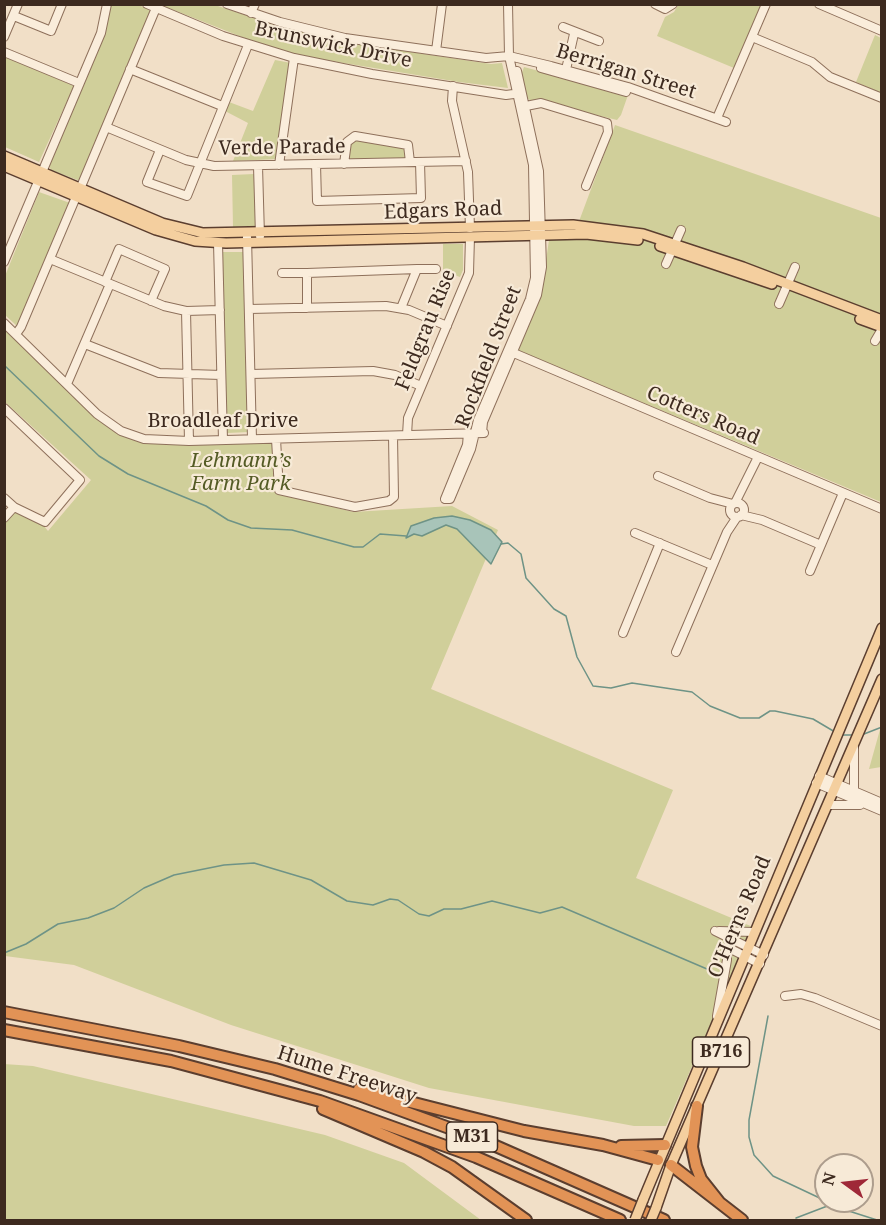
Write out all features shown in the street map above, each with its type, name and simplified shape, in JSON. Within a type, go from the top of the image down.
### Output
[{"type":"highway","name":"Hume Freeway","points":[[4,1012],[123,1033],[274,1069],[359,1095],[471,1136],[664,1221]]},
{"type":"highway","name":"Hume Freeway","points":[[4,1030],[171,1061],[320,1101],[436,1141],[512,1171],[620,1221]]},
{"type":"highway","points":[[274,1069],[524,1131],[603,1145],[658,1160]]},
{"type":"highway","points":[[270,1087],[424,1152],[452,1167],[526,1221]]},
{"type":"highway","points":[[697,1106],[692,1147],[696,1166],[700,1179],[720,1203]]},
{"type":"highway","points":[[603,1145],[664,1145]]},
{"type":"highway","points":[[671,1165],[742,1221]]},
{"type":"main road","name":"Edgars Road","points":[[4,156],[39,176],[168,235],[218,243],[247,238]]},
{"type":"main road","name":"Edgars Road","points":[[4,166],[39,176]]},
{"type":"main road","name":"Edgars Road","points":[[78,193],[177,228],[247,238],[539,230],[595,226],[674,246],[882,320]]},
{"type":"main road","name":"Edgars Road","points":[[786,286],[882,328]]},
{"type":"main road","name":"O'Herns Road","points":[[635,1221],[717,1017],[882,628]]},
{"type":"main road","name":"O'Herns Road","points":[[651,1221],[671,1165],[762,960],[882,678]]},
{"type":"main road","points":[[658,1160],[671,1165]]},
{"type":"street","points":[[4,38],[18,4]]},
{"type":"street","points":[[14,16],[51,32],[62,4]]},
{"type":"street","points":[[4,262],[7,248],[101,33],[107,4]]},
{"type":"street","name":"Brunswick Drive","points":[[147,4],[248,45],[294,58],[372,74],[506,95],[520,94]]},
{"type":"street","name":"Berrigan Street","points":[[227,4],[251,13],[345,38],[486,58],[511,57],[627,90],[726,122]]},
{"type":"street","points":[[251,13],[255,4]]},
{"type":"street","points":[[436,51],[442,4]]},
{"type":"street","name":"Rockfield Street","points":[[457,475],[478,433],[478,420],[539,288],[539,230],[533,165],[511,57],[508,4]]},
{"type":"street","name":"Rockfield Street","points":[[511,57],[513,4]]},
{"type":"street","points":[[656,4],[665,9],[673,4]]},
{"type":"street","points":[[717,118],[766,4]]},
{"type":"street","points":[[819,4],[882,31]]},
{"type":"street","points":[[16,334],[21,327],[156,8]]},
{"type":"street","points":[[563,27],[574,34],[599,41]]},
{"type":"street","points":[[565,73],[574,34]]},
{"type":"street","points":[[752,37],[812,62],[830,76],[882,98]]},
{"type":"street","points":[[160,150],[147,182],[169,192],[187,196],[198,163],[248,45]]},
{"type":"street","points":[[4,52],[79,83]]},
{"type":"street","points":[[279,165],[294,58]]},
{"type":"street","name":"Berrigan Street","points":[[514,68],[528,64],[565,73]]},
{"type":"street","points":[[130,69],[222,106]]},
{"type":"street","name":"Feldgrau Rise","points":[[407,435],[408,418],[469,273],[470,232],[466,161],[452,101],[453,86]]},
{"type":"street","points":[[523,107],[541,103],[607,123],[608,132],[586,186]]},
{"type":"street","name":"Verde Parade","points":[[106,127],[160,150],[198,163],[222,167],[466,161]]},
{"type":"street","points":[[344,164],[347,142],[355,136],[408,145],[410,162]]},
{"type":"street","points":[[316,164],[317,201],[421,198],[420,162]]},
{"type":"street","points":[[258,166],[260,238]]},
{"type":"street","points":[[666,264],[681,230]]},
{"type":"street","points":[[247,238],[252,439]]},
{"type":"street","points":[[218,243],[223,440]]},
{"type":"street","points":[[66,384],[85,344],[119,249],[165,268],[151,301]]},
{"type":"street","points":[[50,259],[151,301],[186,311],[220,310]]},
{"type":"street","points":[[779,304],[795,267]]},
{"type":"street","points":[[401,308],[417,269]]},
{"type":"street","points":[[282,273],[436,269]]},
{"type":"street","points":[[307,273],[307,308]]},
{"type":"street","points":[[249,309],[386,306],[401,308],[447,326]]},
{"type":"street","points":[[186,311],[189,441]]},
{"type":"street","name":"Broadleaf Drive","points":[[4,323],[98,414],[121,431],[152,440],[478,433]]},
{"type":"street","points":[[875,341],[882,328]]},
{"type":"street","points":[[85,344],[151,371],[187,376],[221,375]]},
{"type":"street","name":"Cotters Road","points":[[510,351],[882,509]]},
{"type":"street","points":[[251,374],[380,372],[421,386]]},
{"type":"street","points":[[4,408],[79,476],[79,483],[45,522],[14,507],[4,498]]},
{"type":"street","points":[[276,439],[279,490],[340,506],[361,507],[389,501],[394,497],[393,436]]},
{"type":"street","points":[[676,652],[758,457]]},
{"type":"street","points":[[658,476],[821,545]]},
{"type":"street","points":[[810,571],[843,493]]},
{"type":"street","points":[[4,518],[14,507]]},
{"type":"street","points":[[635,533],[712,565]]},
{"type":"street","points":[[623,633],[660,543]]},
{"type":"street","points":[[854,743],[854,791]]},
{"type":"street","points":[[817,779],[882,811]]},
{"type":"street","points":[[836,787],[854,791],[882,803]]},
{"type":"street","points":[[828,805],[867,805]]},
{"type":"street","points":[[753,932],[715,931],[762,960]]},
{"type":"street","points":[[717,1017],[727,960],[727,947],[745,951]]},
{"type":"street","points":[[785,996],[801,994],[815,998],[882,1026]]},
{"type":"green space","points":[[111,4],[138,5],[149,9],[151,14],[80,181],[51,170],[49,166],[104,36]]},
{"type":"green space","points":[[161,5],[215,5],[278,26],[344,42],[491,64],[502,63],[508,88],[295,55],[262,45]]},
{"type":"green space","points":[[678,5],[762,5],[734,68],[657,36],[665,17],[674,12]]},
{"type":"green space","points":[[875,35],[881,38],[881,93],[856,82]]},
{"type":"green space","points":[[4,56],[74,86],[39,162],[5,147]]},
{"type":"green space","points":[[275,60],[291,63],[277,159],[233,161],[248,123],[225,111],[229,102],[253,111]]},
{"type":"green space","points":[[524,67],[628,95],[621,115],[617,120],[531,101],[527,98],[521,75]]},
{"type":"green space","points":[[615,125],[881,218],[881,502],[517,350],[541,294],[549,240],[572,240]]},
{"type":"green space","points":[[352,139],[405,146],[407,156],[403,159],[350,160],[349,143]]},
{"type":"green space","points":[[254,174],[256,226],[233,227],[232,175]]},
{"type":"green space","points":[[39,192],[70,203],[17,326],[5,315],[5,276]]},
{"type":"green space","points":[[443,244],[463,244],[463,270],[460,277],[443,271]]},
{"type":"green space","points":[[222,252],[245,252],[249,432],[227,433]]},
{"type":"green space","name":"Lehmann’s Farm Park","points":[[5,329],[93,414],[143,441],[157,443],[271,440],[274,444],[274,490],[283,494],[353,512],[452,506],[498,530],[431,689],[673,790],[636,878],[753,927],[666,1126],[634,1126],[429,1088],[231,1025],[74,965],[5,956],[5,518],[14,507],[40,521],[48,531],[91,480],[5,402]]},
{"type":"green space","points":[[881,726],[881,767],[869,769]]},
{"type":"green space","points":[[4,1064],[33,1066],[325,1135],[404,1163],[481,1220],[5,1220]]},
{"type":"shaded area","points":[[452,516],[470,520],[491,530],[502,542],[491,564],[457,529],[446,525],[422,536],[414,534],[406,538],[411,526],[434,518]]},
{"type":"waterway","points":[[4,365],[99,456],[128,474],[206,506],[228,520],[251,528],[292,530],[354,547],[363,547],[380,534],[406,536]]},
{"type":"waterway","points":[[501,544],[508,543],[521,554],[526,578],[554,609],[566,616],[577,657],[593,686],[611,688],[632,683],[692,692],[710,706],[740,718],[759,718],[770,711],[775,711],[813,719],[835,732]]},
{"type":"waterway","points":[[864,734],[882,727]]},
{"type":"waterway","points":[[843,735],[853,735]]},
{"type":"waterway","points":[[4,953],[26,944],[58,924],[88,918],[114,908],[144,888],[174,875],[224,865],[254,863],[311,880],[347,901],[373,905],[390,899],[398,900],[419,914],[429,916],[444,909],[461,909],[492,901],[540,913],[562,907],[714,972]]},
{"type":"waterway","points":[[768,1016],[749,1120],[749,1137],[754,1155],[773,1176],[814,1195]]},
{"type":"waterway","points":[[796,1218],[830,1205],[877,1220]]}]
